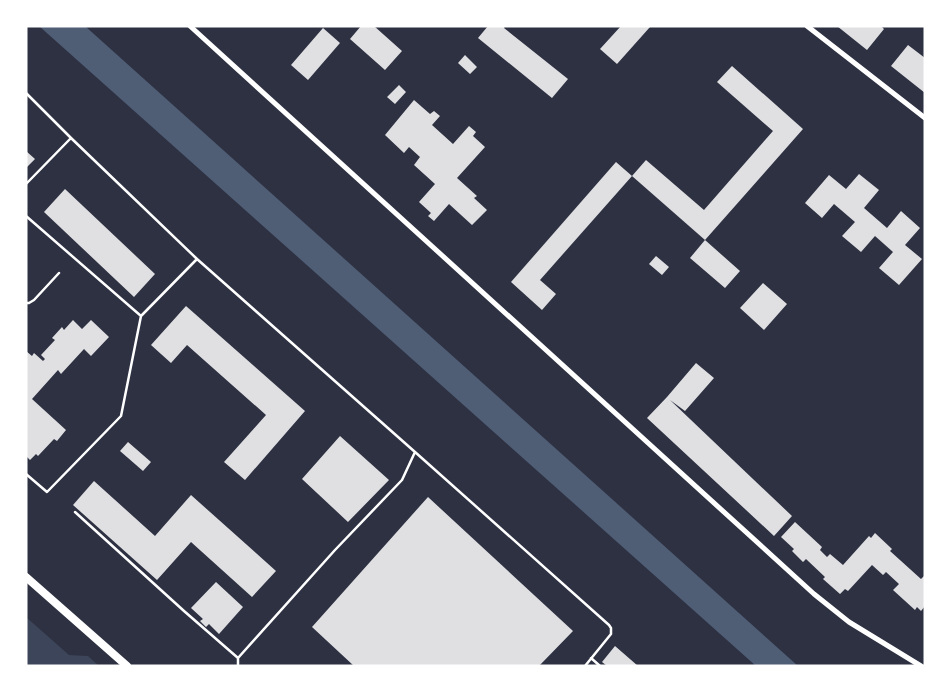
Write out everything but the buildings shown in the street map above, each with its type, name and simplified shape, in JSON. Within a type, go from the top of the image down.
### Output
[{"type":"main road","points":[[26,577],[126,666]]},
{"type":"street","points":[[190,26],[814,594],[850,622],[921,666]]},
{"type":"street","points":[[807,26],[925,118]]},
{"type":"lane","points":[[26,93],[197,259],[611,628],[611,634],[585,666]]},
{"type":"lane","points":[[26,184],[71,138]]},
{"type":"lane","points":[[26,216],[141,316]]},
{"type":"lane","points":[[26,474],[47,492],[121,416],[141,316],[197,259]]},
{"type":"lane","points":[[26,302],[29,303],[34,300],[59,273]]},
{"type":"lane","points":[[238,666],[238,658],[335,550],[402,480],[415,452]]},
{"type":"lane","points":[[75,512],[238,658]]},
{"type":"lane","points":[[591,658],[600,666]]},
{"type":"shaded area","points":[[39,26],[85,26],[798,666],[756,666]]},
{"type":"shaded area","points":[[26,617],[69,655],[88,656],[99,666],[28,666],[26,664]]}]
